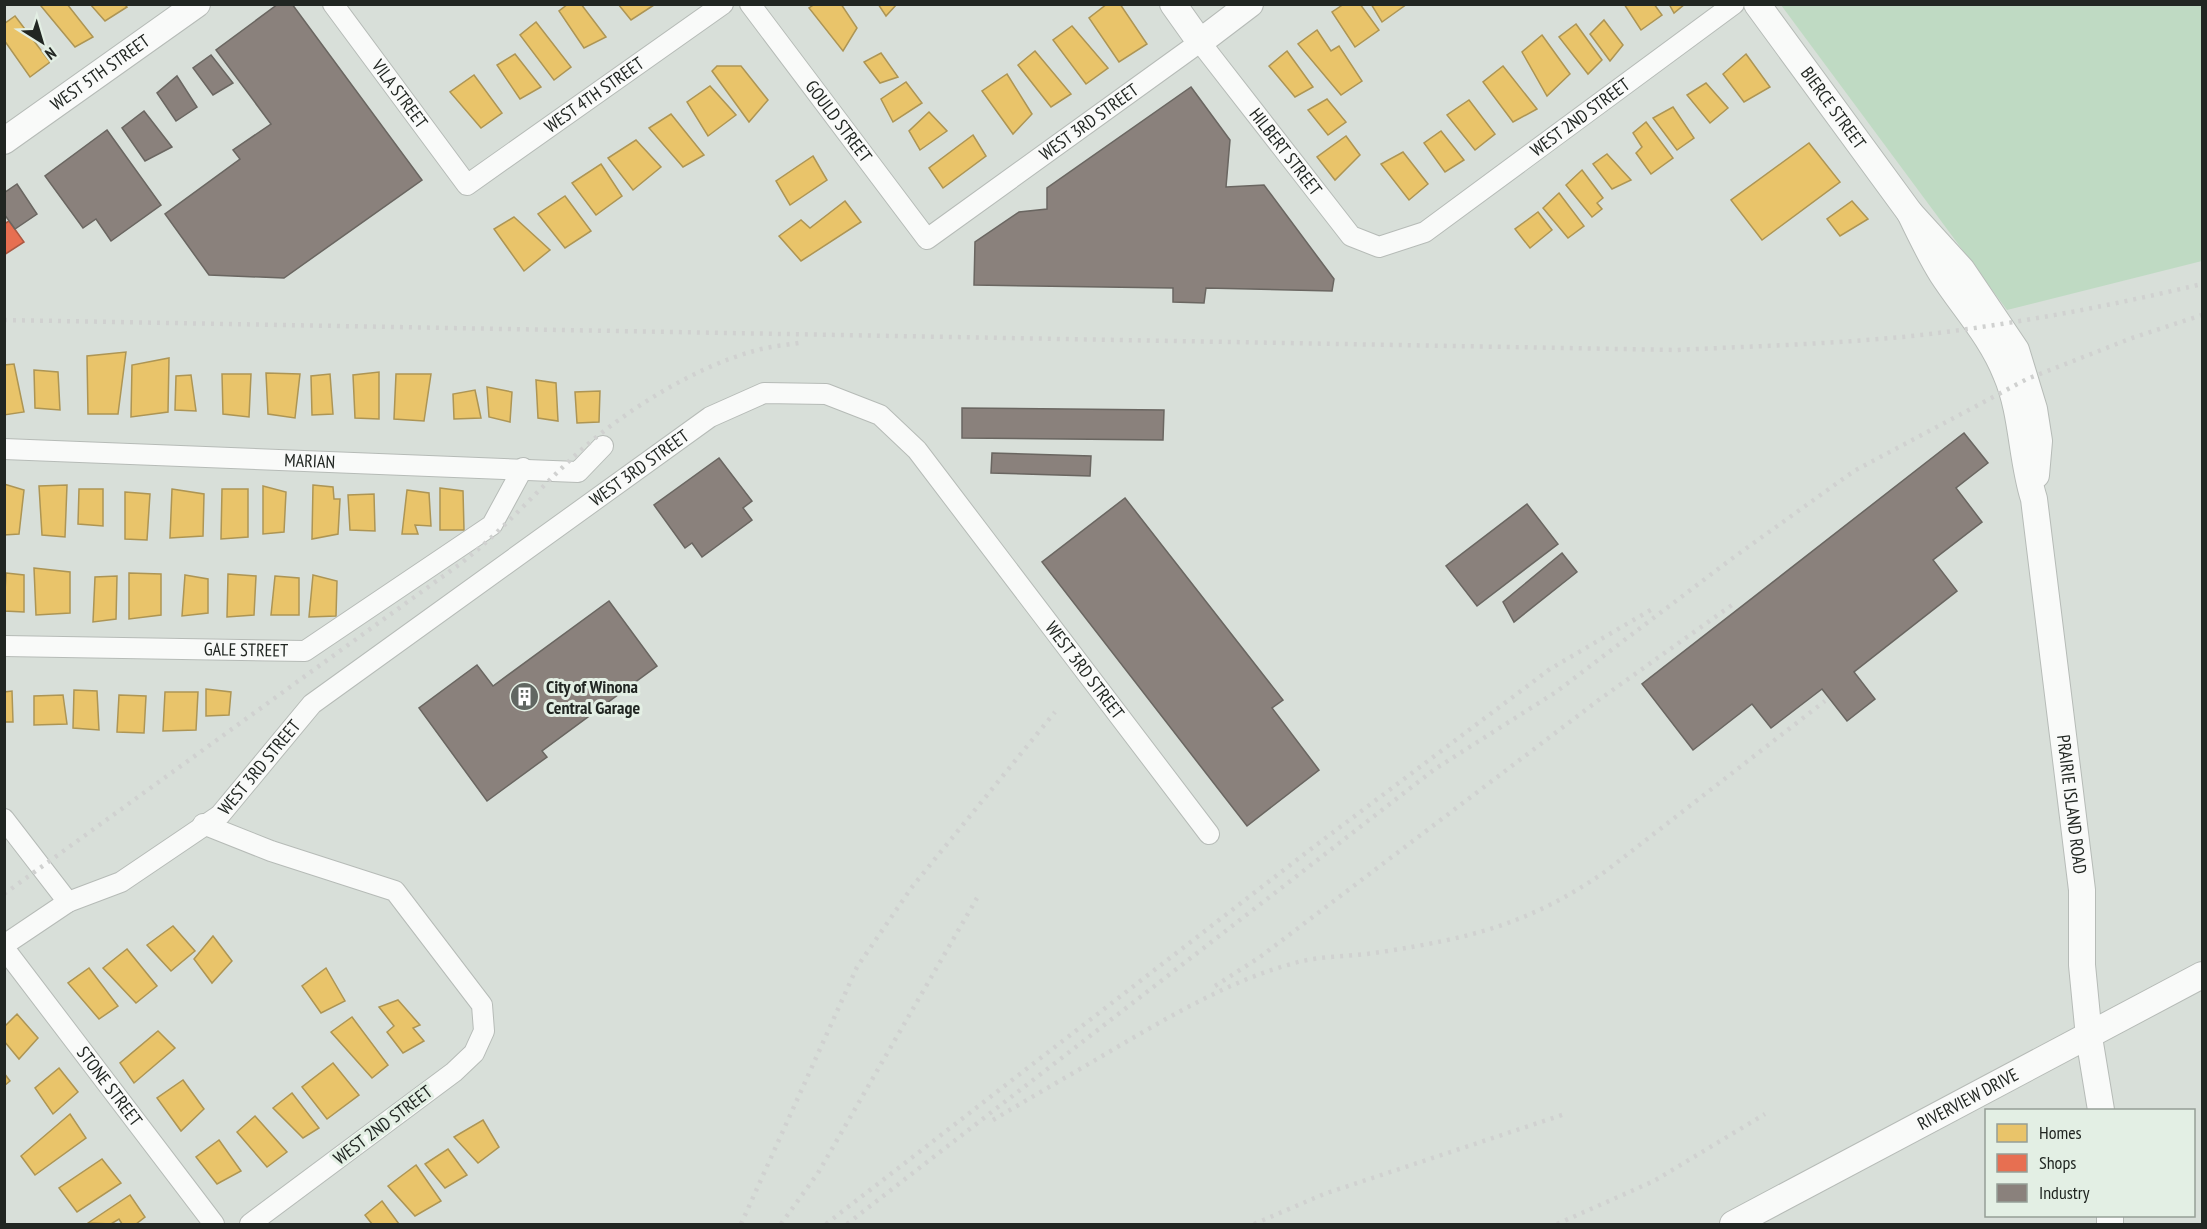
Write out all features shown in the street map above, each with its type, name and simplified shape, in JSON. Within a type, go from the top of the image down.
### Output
[{"type":"street","name":"WEST 5TH STREET","points":[[7,135],[198,4]]},
{"type":"street","name":"VILA STREET","points":[[333,4],[467,185]]},
{"type":"street","name":"WEST 4TH STREET","points":[[467,185],[723,4]]},
{"type":"street","name":"GOULD STREET","points":[[750,4],[927,239]]},
{"type":"street","name":"HILBERT STREET","points":[[1173,4],[1351,236],[1379,247],[1425,232]]},
{"type":"street","name":"WEST 3RD STREET","points":[[927,239],[1250,4]]},
{"type":"street","name":"WEST 2ND STREET","points":[[1425,232],[1734,4]]},
{"type":"street","name":"BIERCE STREET","points":[[1757,4],[1910,213],[1942,273],[1981,326],[2007,353]]},
{"type":"street","name":"PRAIRIE ISLAND ROAD","points":[[2007,353],[2027,379],[2039,441],[2034,499],[2082,890],[2082,965],[2089,1037],[2101,1109]]},
{"type":"street","name":"WEST 3RD STREET","points":[[4,947],[68,902],[122,882],[203,824],[220,815],[312,704],[710,417],[764,393],[826,394],[880,415],[917,450],[1209,834]]},
{"type":"street","name":"MARIAN","points":[[4,449],[578,472],[603,446]]},
{"type":"street","name":"GALE STREET","points":[[4,646],[305,651],[492,525],[523,468]]},
{"type":"street","points":[[4,819],[68,902]]},
{"type":"street","name":"WEST 2ND STREET","points":[[203,824],[271,851],[395,891],[482,1005],[484,1031],[474,1053],[454,1072],[250,1224]]},
{"type":"street","name":"STONE STREET","points":[[4,947],[214,1224]]},
{"type":"street","name":"RIVERVIEW DRIVE","points":[[1733,1224],[2202,975]]},
{"type":"green space","points":[[1781,5],[2202,5],[2202,261],[2007,310]]},
{"type":"building: Homes","points":[[43,4],[67,4],[93,37],[75,47],[41,6]]},
{"type":"building: Homes","points":[[90,4],[124,4],[127,7],[105,21]]},
{"type":"building: Homes","points":[[568,4],[581,4],[606,37],[584,48],[559,11]]},
{"type":"building: Homes","points":[[618,4],[654,4],[654,5],[631,20]]},
{"type":"building: Homes","points":[[815,4],[841,4],[857,28],[843,51],[809,8]]},
{"type":"building: Homes","points":[[878,4],[897,4],[886,16]]},
{"type":"building: Homes","points":[[1107,4],[1120,4],[1147,44],[1119,62],[1089,18]]},
{"type":"building: Homes","points":[[1344,4],[1360,4],[1379,30],[1355,47],[1332,12]]},
{"type":"building: Homes","points":[[1371,4],[1407,4],[1382,22]]},
{"type":"building: Homes","points":[[1624,4],[1654,4],[1662,15],[1641,30]]},
{"type":"building: Homes","points":[[1669,4],[1685,4],[1674,13]]},
{"type":"building: Homes","points":[[15,16],[50,62],[30,77],[4,40],[4,24]]},
{"type":"building: Homes","points":[[1604,20],[1623,45],[1610,61],[1590,34]]},
{"type":"building: Homes","points":[[536,22],[571,67],[554,80],[520,35]]},
{"type":"building: Homes","points":[[1576,24],[1602,60],[1588,74],[1559,37]]},
{"type":"building: Homes","points":[[1072,26],[1108,68],[1086,84],[1053,40]]},
{"type":"building: Homes","points":[[1317,30],[1331,51],[1339,46],[1362,81],[1341,95],[1298,44]]},
{"type":"building: Homes","points":[[1542,35],[1570,74],[1547,96],[1522,52]]},
{"type":"building: Homes","points":[[1035,51],[1071,94],[1051,107],[1018,65]]},
{"type":"building: Homes","points":[[1287,51],[1313,87],[1295,97],[1269,66]]},
{"type":"building: Homes","points":[[881,53],[898,77],[880,83],[864,62]]},
{"type":"building: Homes","points":[[515,54],[541,87],[520,99],[497,65]]},
{"type":"building: Homes","points":[[1746,54],[1770,87],[1744,102],[1723,74]]},
{"type":"building: Homes","points":[[717,66],[741,66],[768,100],[749,122],[712,71]]},
{"type":"building: Homes","points":[[1503,66],[1537,109],[1513,122],[1483,82]]},
{"type":"building: Homes","points":[[1007,74],[1032,114],[1013,134],[982,91]]},
{"type":"building: Homes","points":[[474,75],[502,113],[481,128],[450,92]]},
{"type":"building: Homes","points":[[906,82],[922,103],[893,122],[881,99]]},
{"type":"building: Homes","points":[[1706,83],[1728,108],[1710,123],[1687,95]]},
{"type":"building: Homes","points":[[710,86],[736,115],[708,136],[687,102]]},
{"type":"building: Homes","points":[[1327,99],[1346,122],[1328,135],[1308,110]]},
{"type":"building: Homes","points":[[1469,100],[1495,134],[1475,150],[1447,115]]},
{"type":"building: Homes","points":[[1673,107],[1694,138],[1677,150],[1653,118]]},
{"type":"building: Homes","points":[[929,112],[947,131],[920,150],[909,131]]},
{"type":"building: Homes","points":[[671,114],[704,155],[683,167],[649,128]]},
{"type":"building: Homes","points":[[1646,122],[1673,158],[1651,174],[1636,153],[1642,147],[1633,133]]},
{"type":"building: Homes","points":[[1441,131],[1464,160],[1445,172],[1424,143]]},
{"type":"building: Homes","points":[[973,135],[986,156],[943,188],[929,168]]},
{"type":"building: Homes","points":[[1346,136],[1360,155],[1335,180],[1317,157]]},
{"type":"building: Homes","points":[[636,140],[661,167],[633,190],[608,158]]},
{"type":"building: Homes","points":[[1809,143],[1840,182],[1762,240],[1731,200]]},
{"type":"building: Homes","points":[[1403,152],[1428,184],[1409,200],[1381,164]]},
{"type":"building: Homes","points":[[1607,154],[1631,180],[1612,189],[1593,164]]},
{"type":"building: Homes","points":[[813,156],[827,180],[790,205],[776,181]]},
{"type":"building: Homes","points":[[601,164],[622,196],[596,215],[572,183]]},
{"type":"building: Homes","points":[[1582,170],[1603,198],[1597,203],[1602,209],[1592,217],[1566,185]]},
{"type":"building: Homes","points":[[1559,193],[1584,226],[1568,238],[1543,208]]},
{"type":"building: Homes","points":[[565,196],[591,231],[565,248],[538,214]]},
{"type":"building: Homes","points":[[845,201],[861,222],[801,261],[779,236],[801,220],[810,228]]},
{"type":"building: Homes","points":[[1852,201],[1868,219],[1840,236],[1827,219]]},
{"type":"building: Homes","points":[[1538,212],[1552,230],[1530,248],[1515,229]]},
{"type":"building: Homes","points":[[514,217],[550,250],[524,271],[494,229]]},
{"type":"building: Homes","points":[[126,352],[118,414],[88,414],[87,356]]},
{"type":"building: Homes","points":[[169,358],[168,412],[131,417],[132,365]]},
{"type":"building: Homes","points":[[14,364],[24,412],[4,415],[4,365]]},
{"type":"building: Homes","points":[[34,370],[58,372],[60,410],[35,408]]},
{"type":"building: Homes","points":[[379,372],[379,419],[355,418],[353,375]]},
{"type":"building: Homes","points":[[266,373],[300,374],[295,418],[268,414]]},
{"type":"building: Homes","points":[[222,374],[251,374],[249,417],[223,414]]},
{"type":"building: Homes","points":[[330,374],[333,414],[312,415],[311,376]]},
{"type":"building: Homes","points":[[396,374],[431,374],[424,421],[394,419]]},
{"type":"building: Homes","points":[[191,375],[196,411],[175,410],[176,376]]},
{"type":"building: Homes","points":[[536,380],[556,383],[558,421],[538,418]]},
{"type":"building: Homes","points":[[487,387],[512,392],[510,422],[489,417]]},
{"type":"building: Homes","points":[[475,390],[481,418],[454,419],[453,394]]},
{"type":"building: Homes","points":[[600,391],[599,422],[577,423],[575,392]]},
{"type":"building: Homes","points":[[4,484],[24,490],[19,534],[4,535]]},
{"type":"building: Homes","points":[[67,485],[65,537],[42,535],[39,486]]},
{"type":"building: Homes","points":[[313,485],[333,487],[334,499],[340,499],[338,534],[312,539]]},
{"type":"building: Homes","points":[[263,486],[286,492],[284,532],[263,534]]},
{"type":"building: Homes","points":[[440,488],[463,491],[464,530],[440,530]]},
{"type":"building: Homes","points":[[79,489],[103,489],[103,526],[78,524]]},
{"type":"building: Homes","points":[[172,489],[204,494],[203,536],[170,538]]},
{"type":"building: Homes","points":[[222,489],[248,489],[248,537],[221,539]]},
{"type":"building: Homes","points":[[407,490],[429,493],[431,526],[415,525],[418,534],[402,534]]},
{"type":"building: Homes","points":[[125,492],[150,494],[147,540],[125,539]]},
{"type":"building: Homes","points":[[374,494],[375,531],[350,530],[348,495]]},
{"type":"building: Homes","points":[[34,568],[70,572],[70,613],[36,615]]},
{"type":"building: Homes","points":[[6,573],[24,575],[24,612],[4,611]]},
{"type":"building: Homes","points":[[129,573],[161,574],[161,615],[129,619]]},
{"type":"building: Homes","points":[[228,574],[256,576],[254,615],[227,617]]},
{"type":"building: Homes","points":[[185,575],[208,579],[208,613],[182,616]]},
{"type":"building: Homes","points":[[313,575],[337,581],[336,616],[309,617]]},
{"type":"building: Homes","points":[[117,576],[116,619],[93,622],[95,577]]},
{"type":"building: Homes","points":[[275,576],[299,578],[299,615],[271,615]]},
{"type":"building: Homes","points":[[206,689],[231,692],[229,715],[206,716]]},
{"type":"building: Homes","points":[[74,690],[97,691],[99,730],[73,728]]},
{"type":"building: Homes","points":[[12,691],[13,722],[4,722],[4,692]]},
{"type":"building: Homes","points":[[165,692],[198,692],[196,730],[163,731]]},
{"type":"building: Homes","points":[[63,695],[67,724],[34,725],[34,696]]},
{"type":"building: Homes","points":[[119,695],[146,696],[144,733],[117,732]]},
{"type":"building: Homes","points":[[173,926],[195,951],[171,971],[147,945]]},
{"type":"building: Homes","points":[[213,936],[232,961],[212,983],[194,959]]},
{"type":"building: Homes","points":[[127,949],[157,986],[136,1003],[103,968]]},
{"type":"building: Homes","points":[[89,968],[118,1006],[99,1019],[68,983]]},
{"type":"building: Homes","points":[[326,968],[345,1001],[321,1013],[302,986]]},
{"type":"building: Homes","points":[[398,1000],[420,1025],[413,1028],[424,1041],[403,1053],[387,1032],[394,1026],[379,1007]]},
{"type":"building: Homes","points":[[17,1014],[38,1038],[19,1059],[4,1041],[4,1027]]},
{"type":"building: Homes","points":[[352,1017],[388,1065],[372,1078],[331,1032]]},
{"type":"building: Homes","points":[[158,1031],[175,1048],[134,1083],[120,1063]]},
{"type":"building: Homes","points":[[333,1063],[359,1095],[327,1119],[302,1087]]},
{"type":"building: Homes","points":[[59,1068],[78,1092],[53,1114],[35,1088]]},
{"type":"building: Homes","points":[[4,1073],[10,1081],[4,1086]]},
{"type":"building: Homes","points":[[183,1080],[204,1109],[181,1131],[157,1098]]},
{"type":"building: Homes","points":[[292,1093],[319,1128],[303,1138],[273,1108]]},
{"type":"building: Homes","points":[[70,1114],[86,1138],[35,1175],[21,1156]]},
{"type":"building: Homes","points":[[255,1116],[287,1152],[267,1167],[237,1132]]},
{"type":"building: Homes","points":[[483,1120],[499,1147],[478,1163],[454,1137]]},
{"type":"building: Homes","points":[[219,1140],[241,1171],[217,1184],[196,1157]]},
{"type":"building: Homes","points":[[448,1149],[467,1175],[445,1188],[425,1164]]},
{"type":"building: Homes","points":[[102,1159],[121,1183],[77,1212],[59,1188]]},
{"type":"building: Homes","points":[[416,1165],[441,1201],[415,1216],[388,1186]]},
{"type":"building: Homes","points":[[130,1195],[145,1217],[136,1224],[122,1224],[119,1219],[111,1224],[88,1223]]},
{"type":"building: Homes","points":[[382,1201],[399,1224],[372,1224],[365,1215]]},
{"type":"building: Shops","points":[[9,221],[24,242],[4,255],[4,224]]},
{"type":"building: Industry","points":[[278,4],[292,4],[422,180],[284,278],[209,275],[165,214],[240,159],[233,150],[271,124],[216,50]]},
{"type":"building: Industry","points":[[211,55],[233,83],[213,95],[193,68]]},
{"type":"building: Industry","points":[[177,76],[197,107],[176,121],[157,93]]},
{"type":"building: Industry","points":[[1191,87],[1230,140],[1226,187],[1264,185],[1334,279],[1332,291],[1206,288],[1204,303],[1173,302],[1173,288],[974,285],[975,242],[1019,212],[1047,209],[1047,188]]},
{"type":"building: Industry","points":[[144,111],[172,147],[145,161],[122,128]]},
{"type":"building: Industry","points":[[107,130],[161,205],[111,241],[96,219],[83,228],[45,176]]},
{"type":"building: Industry","points":[[17,184],[37,214],[15,229],[4,214],[4,193]]},
{"type":"building: Industry","points":[[962,408],[1164,410],[1163,440],[962,438]]},
{"type":"building: Industry","points":[[1964,433],[1988,463],[1956,488],[1982,522],[1933,560],[1957,591],[1854,672],[1875,699],[1847,721],[1822,689],[1771,728],[1752,704],[1693,750],[1642,684]]},
{"type":"building: Industry","points":[[992,453],[1091,456],[1090,476],[991,473]]},
{"type":"building: Industry","points":[[719,458],[752,501],[743,508],[752,520],[702,557],[692,543],[685,548],[654,505]]},
{"type":"building: Industry","points":[[1125,498],[1283,700],[1272,708],[1319,770],[1247,826],[1042,562]]},
{"type":"building: Industry","points":[[1527,504],[1558,544],[1477,606],[1446,566]]},
{"type":"building: Industry","points":[[1562,553],[1577,572],[1514,622],[1503,602]]},
{"type":"building: Industry","name":"City of Winona Central Garage","points":[[609,601],[657,666],[542,751],[547,757],[487,801],[419,708],[477,665],[493,686]]},
{"type":"railway","points":[[4,320],[1676,350],[1829,343],[1921,335],[2062,314],[2202,284]]},
{"type":"railway","points":[[847,1224],[1435,769],[1556,692],[1730,560],[1854,471],[2027,379],[2132,338],[2202,315]]},
{"type":"railway","points":[[4,894],[460,564],[492,537],[580,451],[618,420],[685,379],[731,358],[760,349],[804,342]]},
{"type":"railway","points":[[1215,986],[1260,957],[1600,699],[1732,605]]},
{"type":"railway","points":[[826,1224],[1307,852],[1550,669],[1654,608]]},
{"type":"railway","points":[[993,1120],[1160,1022],[1246,979],[1302,961],[1381,952],[1472,934],[1499,926],[1551,904],[1606,871],[1825,701]]},
{"type":"railway","points":[[741,1224],[857,967],[912,887],[1055,712]]},
{"type":"railway","points":[[781,1224],[818,1173],[977,898]]},
{"type":"railway","points":[[1254,1224],[1324,1194],[1565,1114]]},
{"type":"railway","points":[[1557,1224],[1654,1181],[1765,1114]]},
{"type":"place","name":"City of Winona Central Garage","points":[[525,697]]}]
